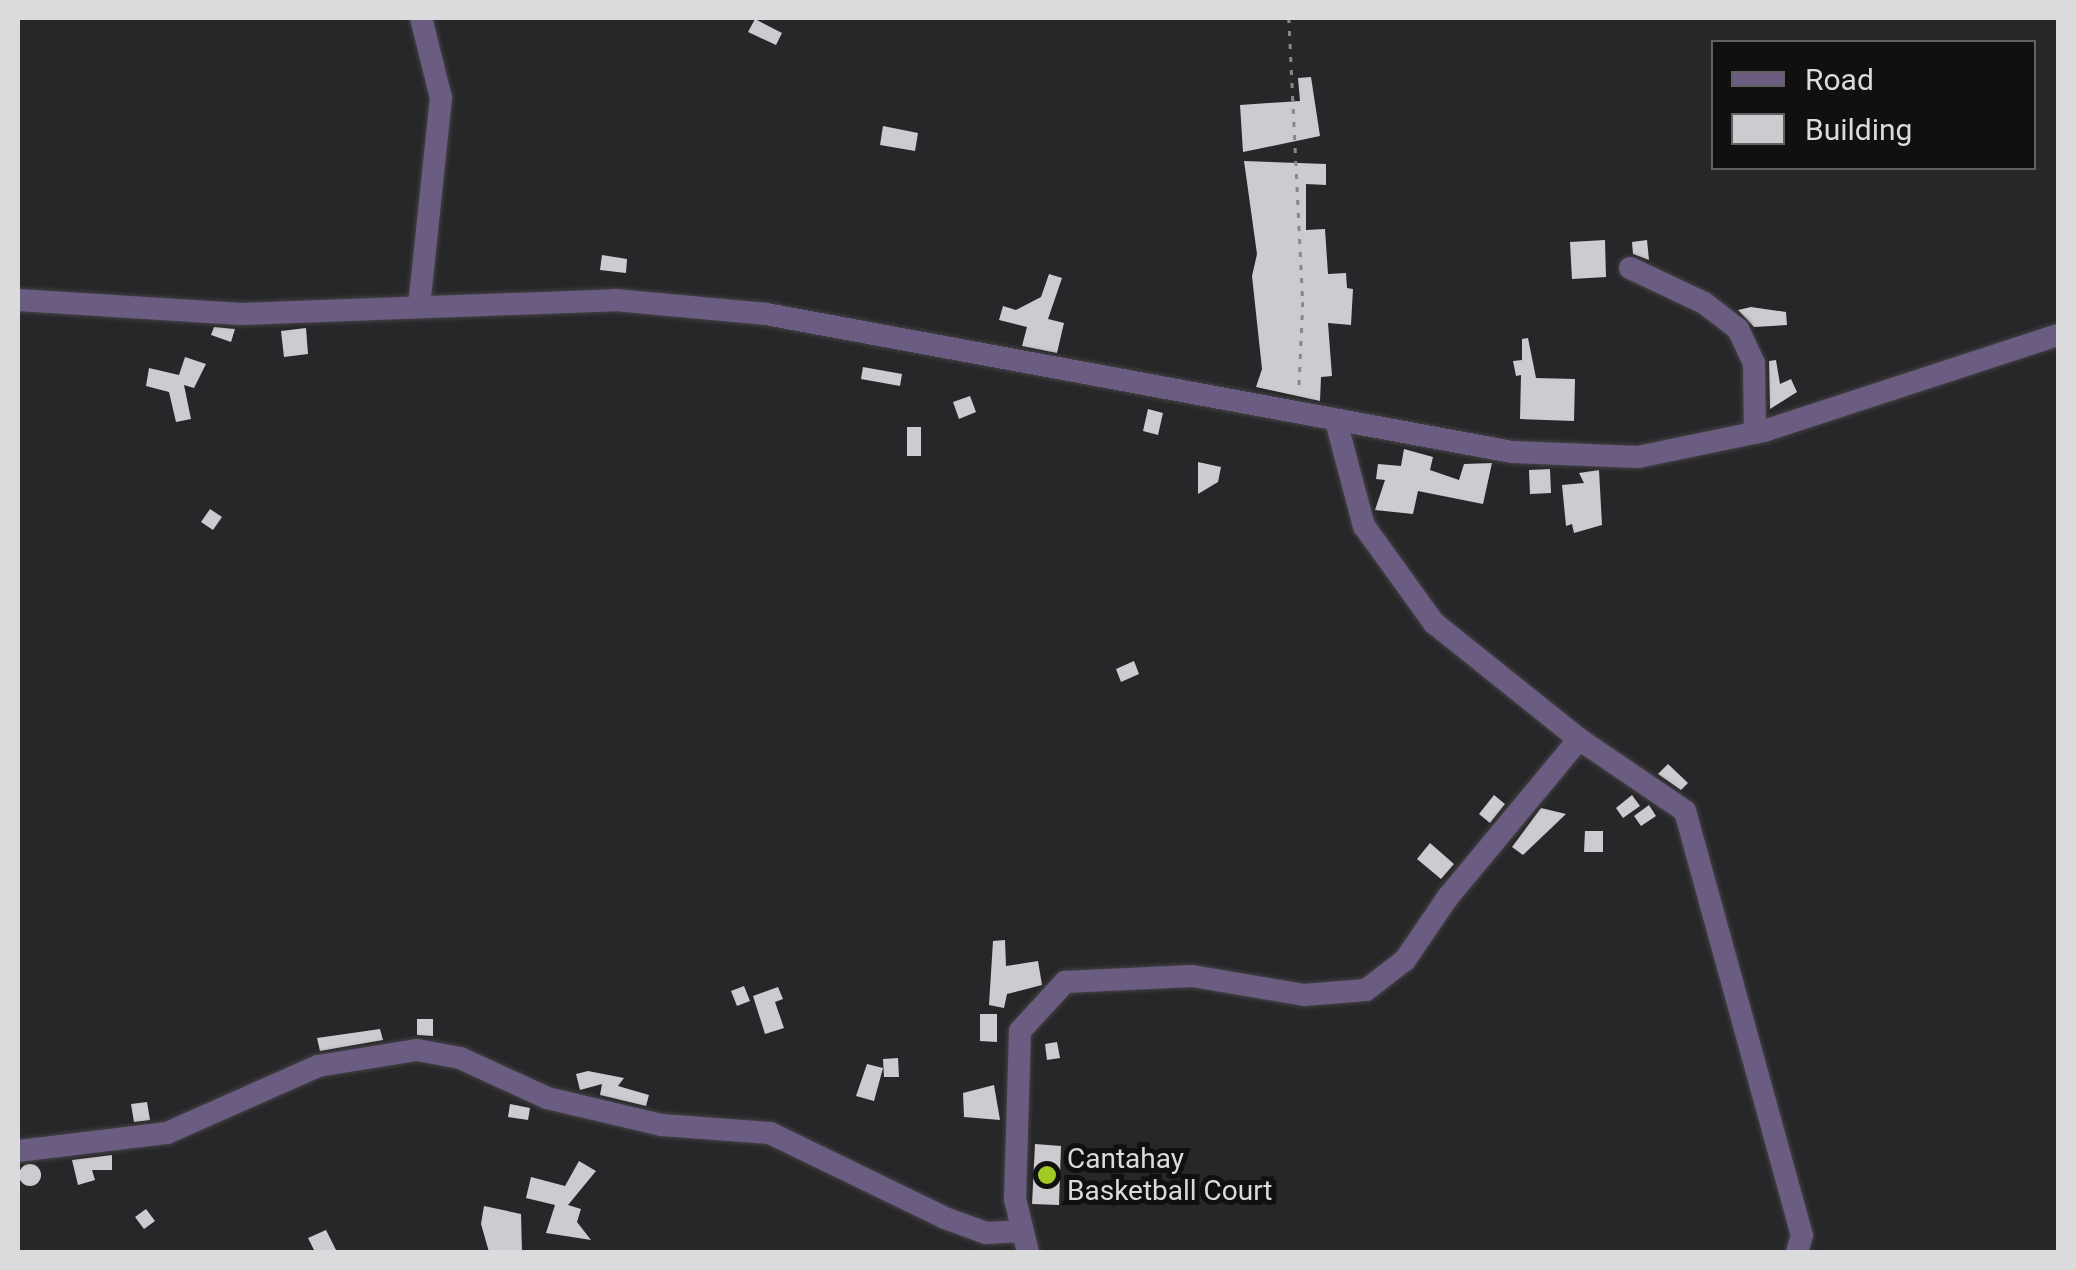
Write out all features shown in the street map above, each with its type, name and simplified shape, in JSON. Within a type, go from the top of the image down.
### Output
[{"type":"street","points":[[419,307],[441,98],[422,18]]},
{"type":"street","points":[[1630,268],[1704,303],[1738,329],[1754,363],[1755,432]]},
{"type":"street","points":[[18,300],[241,314],[615,300],[766,314],[1512,452],[1638,457],[1755,432],[2058,335]]},
{"type":"street","points":[[1336,421],[1364,526],[1434,624],[1579,738],[1685,811],[1802,1235],[1796,1252]]},
{"type":"street","points":[[18,1151],[167,1134],[318,1066],[417,1050],[460,1058],[547,1098],[660,1125],[770,1133],[945,1218],[1026,1242],[1016,1199],[1020,1030],[1065,982],[1192,976],[1304,995],[1366,990],[1405,960],[1448,897],[1579,738]]},
{"type":"path","points":[[1289,18],[1303,302],[1298,414]]},
{"type":"building","points":[[755,19],[782,33],[776,45],[748,32]]},
{"type":"building","points":[[1311,77],[1320,136],[1243,152],[1240,105],[1300,101],[1298,78]]},
{"type":"building","points":[[883,126],[918,133],[915,151],[880,145]]},
{"type":"building","points":[[1244,161],[1326,164],[1326,185],[1306,184],[1306,230],[1325,229],[1328,274],[1346,273],[1347,288],[1353,289],[1351,325],[1328,323],[1332,376],[1321,377],[1320,401],[1256,387],[1262,369],[1252,276],[1257,254]]},
{"type":"building","points":[[1605,240],[1606,277],[1572,279],[1570,242]]},
{"type":"building","points":[[1647,240],[1649,260],[1633,254],[1632,242]]},
{"type":"building","points":[[602,255],[627,259],[626,273],[600,270]]},
{"type":"building","points":[[1049,274],[1062,278],[1048,319],[1064,323],[1057,353],[1022,346],[1027,327],[999,320],[1003,306],[1016,310],[1041,297]]},
{"type":"building","points":[[1751,307],[1786,312],[1787,325],[1754,327],[1738,310]]},
{"type":"building","points":[[214,327],[235,329],[231,342],[211,335]]},
{"type":"building","points":[[306,328],[308,354],[284,357],[281,331]]},
{"type":"building","points":[[1528,338],[1536,378],[1575,379],[1574,421],[1520,419],[1521,375],[1516,376],[1513,361],[1522,360],[1522,339]]},
{"type":"building","points":[[185,357],[206,364],[194,388],[184,385],[191,419],[176,422],[169,392],[146,386],[149,368],[179,375]]},
{"type":"building","points":[[1776,360],[1780,384],[1791,379],[1797,392],[1770,409],[1769,361]]},
{"type":"building","points":[[863,367],[902,374],[900,386],[861,379]]},
{"type":"building","points":[[970,396],[976,412],[959,419],[953,402]]},
{"type":"building","points":[[1148,409],[1163,413],[1158,435],[1143,431]]},
{"type":"building","points":[[907,427],[921,427],[921,456],[907,456]]},
{"type":"building","points":[[1404,449],[1433,457],[1430,470],[1459,480],[1464,464],[1492,463],[1483,504],[1418,491],[1413,514],[1375,510],[1385,480],[1376,479],[1378,464],[1401,466]]},
{"type":"building","points":[[1198,462],[1221,467],[1218,482],[1198,494]]},
{"type":"building","points":[[1550,469],[1551,493],[1530,494],[1529,470]]},
{"type":"building","points":[[1599,470],[1602,525],[1574,533],[1572,524],[1566,526],[1562,485],[1584,483],[1579,473]]},
{"type":"building","points":[[210,509],[222,517],[213,530],[201,522]]},
{"type":"building","points":[[1134,661],[1139,674],[1121,682],[1116,669]]},
{"type":"building","points":[[1668,764],[1688,783],[1681,790],[1658,774]]},
{"type":"building","points":[[1494,795],[1505,804],[1490,823],[1479,814]]},
{"type":"building","points":[[1632,795],[1640,806],[1623,818],[1616,808]]},
{"type":"building","points":[[1649,805],[1656,816],[1641,826],[1634,816]]},
{"type":"building","points":[[1541,808],[1566,814],[1523,855],[1512,847]]},
{"type":"building","points":[[1585,831],[1603,831],[1603,852],[1584,852]]},
{"type":"building","points":[[1430,843],[1454,864],[1441,879],[1417,859]]},
{"type":"building","points":[[1005,940],[1006,966],[1038,961],[1042,985],[1007,994],[1004,1008],[989,1005],[993,941]]},
{"type":"building","points":[[744,986],[750,1001],[737,1006],[731,991]]},
{"type":"building","points":[[778,987],[783,999],[775,1002],[784,1028],[765,1034],[753,996]]},
{"type":"building","points":[[980,1014],[997,1014],[997,1042],[980,1041]]},
{"type":"building","points":[[417,1019],[433,1019],[433,1036],[417,1035]]},
{"type":"building","points":[[380,1029],[383,1040],[320,1051],[317,1038]]},
{"type":"building","points":[[1057,1042],[1060,1058],[1047,1060],[1045,1044]]},
{"type":"building","points":[[898,1058],[899,1077],[884,1077],[883,1059]]},
{"type":"building","points":[[867,1064],[883,1068],[874,1101],[856,1096]]},
{"type":"building","points":[[588,1071],[624,1078],[618,1086],[649,1095],[646,1106],[600,1095],[602,1084],[580,1090],[576,1074]]},
{"type":"building","points":[[994,1085],[1000,1120],[964,1117],[963,1093]]},
{"type":"building","points":[[147,1102],[150,1120],[134,1122],[131,1104]]},
{"type":"building","points":[[510,1104],[530,1108],[528,1120],[508,1117]]},
{"type":"building","name":"Cantahay Basketball Court","points":[[1035,1144],[1061,1146],[1059,1205],[1032,1204]]},
{"type":"building","points":[[112,1155],[112,1170],[92,1170],[95,1180],[78,1185],[72,1160]]},
{"type":"building","points":[[579,1161],[596,1171],[568,1205],[581,1209],[577,1222],[591,1240],[546,1233],[555,1205],[526,1198],[531,1177],[565,1186]]},
{"type":"building","points":[[30,1164],[38,1167],[38,1183],[30,1186],[22,1183],[19,1175],[22,1167]]},
{"type":"building","points":[[484,1206],[521,1214],[522,1252],[489,1252],[481,1224]]},
{"type":"building","points":[[146,1209],[155,1221],[144,1229],[135,1217]]},
{"type":"building","points":[[326,1230],[337,1252],[315,1252],[308,1238]]},
{"type":"place","name":"Cantahay Basketball Court","points":[[1047,1175]]}]
